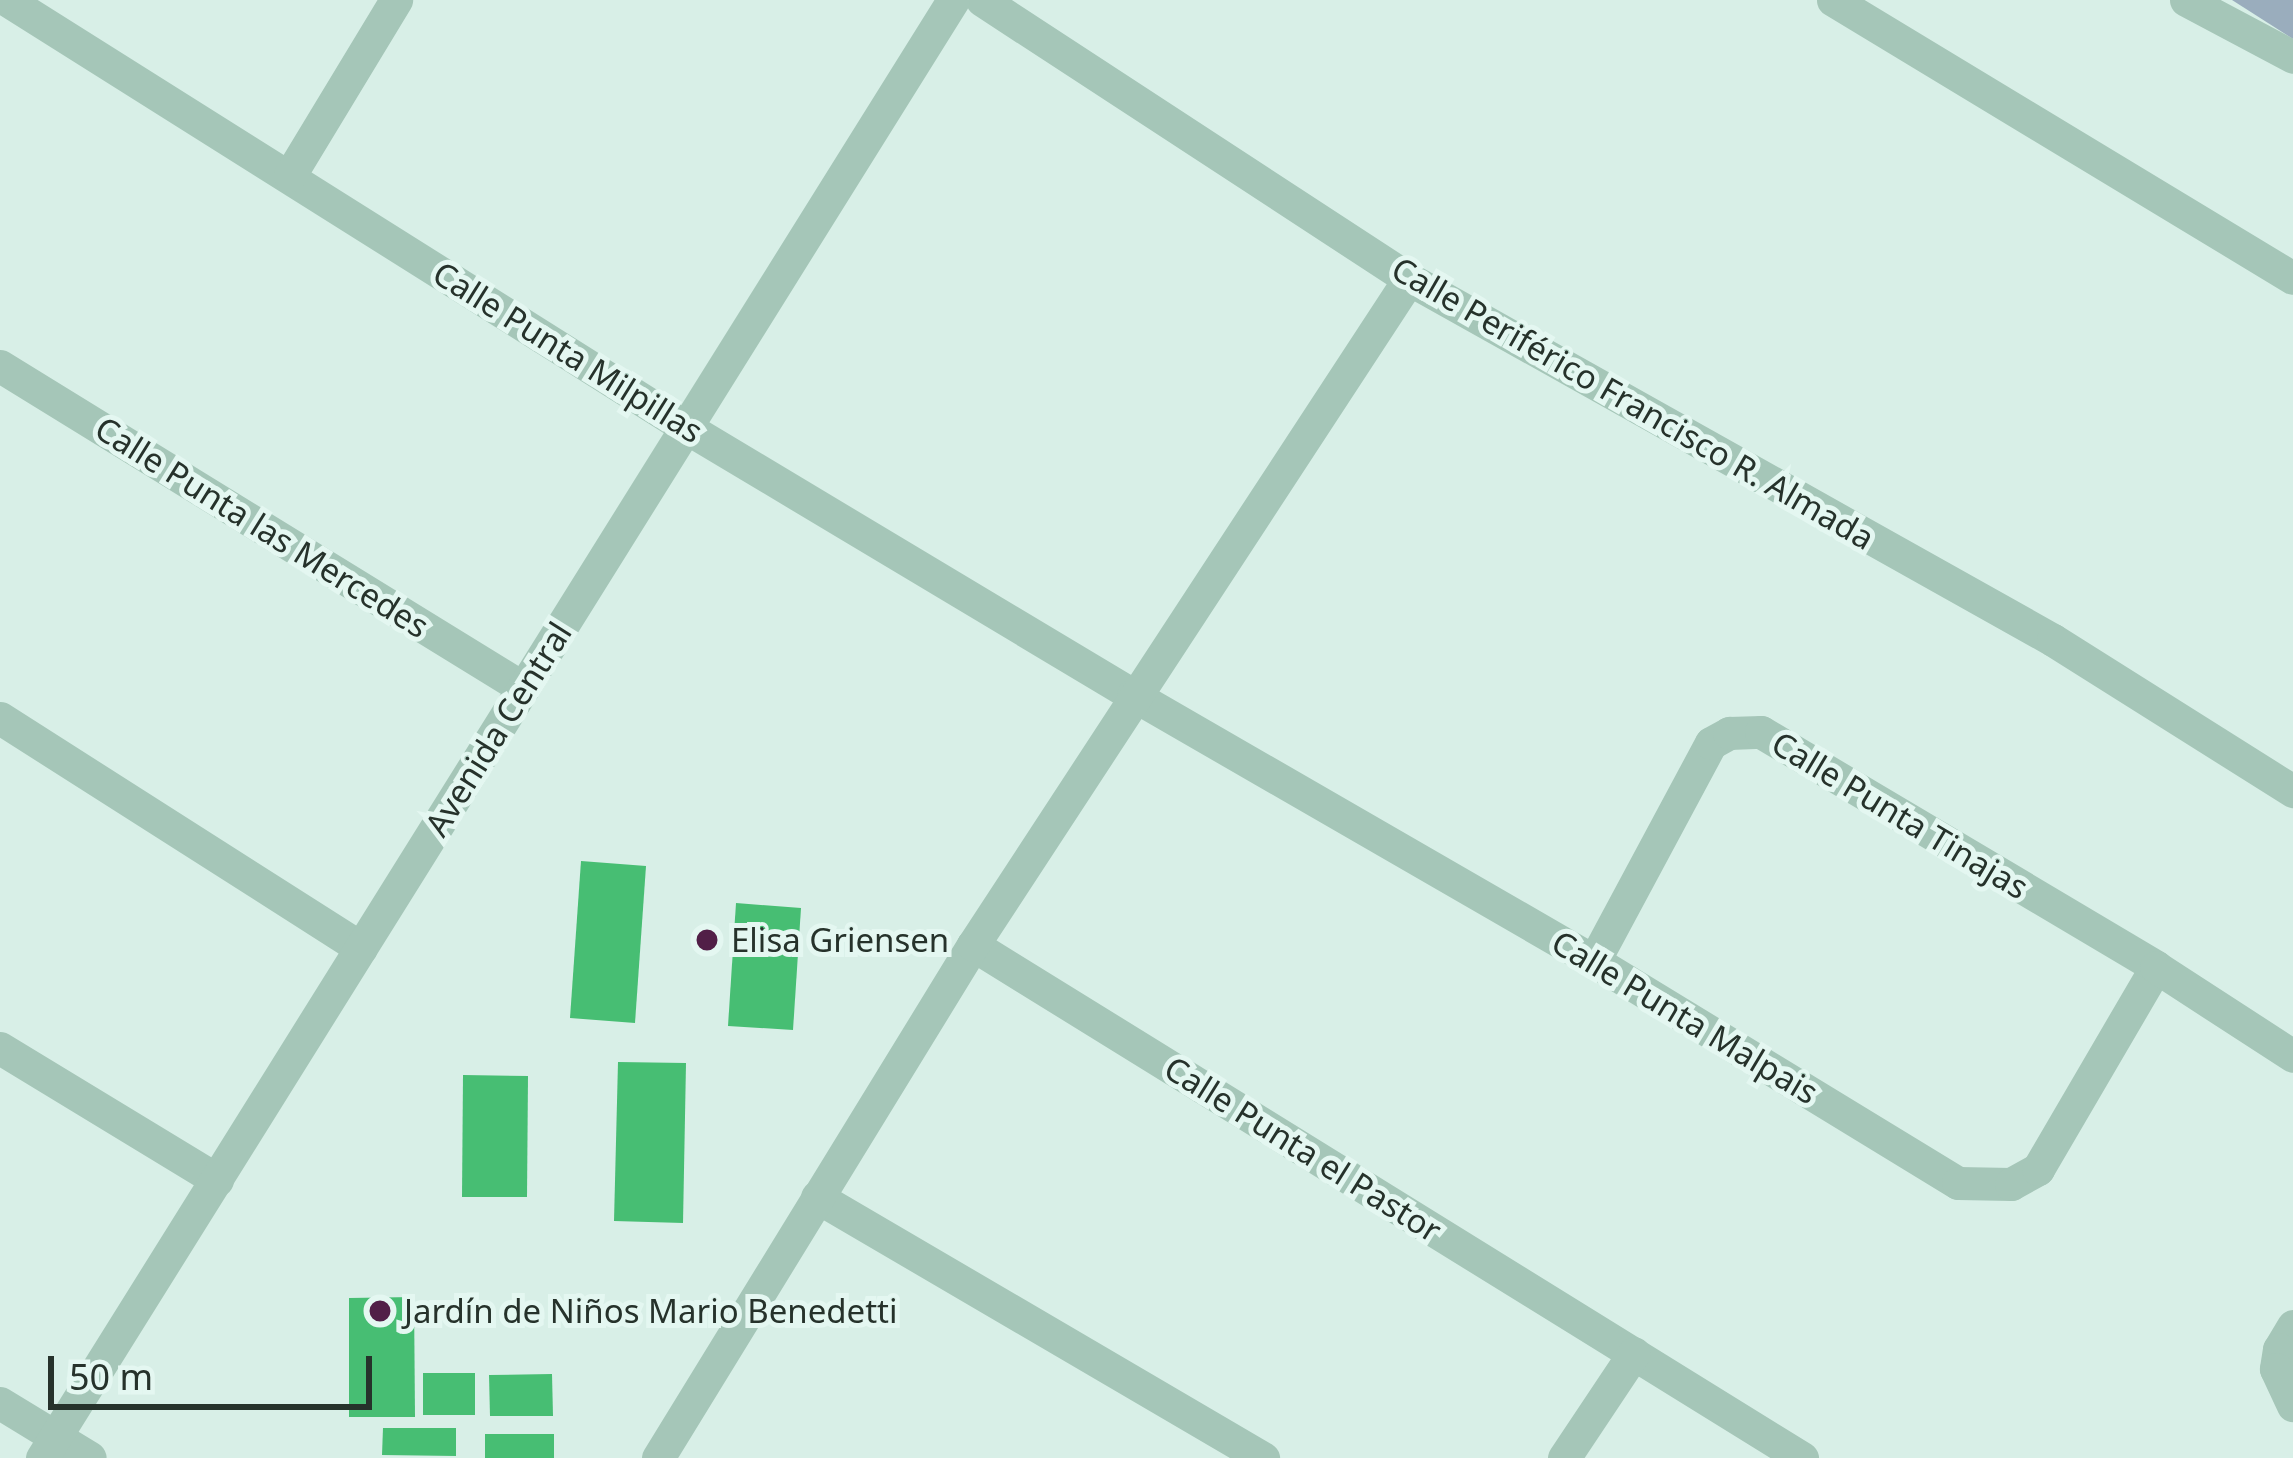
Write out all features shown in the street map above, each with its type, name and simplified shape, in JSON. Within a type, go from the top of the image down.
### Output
[{"type":"street","name":"Calle Punta Milpillas","points":[[7,0],[687,428],[1133,695]]},
{"type":"street","points":[[290,175],[396,0]]},
{"type":"street","name":"Avenida Central","points":[[48,1448],[953,0]]},
{"type":"street","name":"Calle Periférico Francisco R. Almada","points":[[982,0],[1409,279],[2053,640],[2293,791]]},
{"type":"street","points":[[1834,0],[2293,278]]},
{"type":"street","points":[[2186,0],[2293,57]]},
{"type":"street","points":[[658,1458],[973,945],[1409,279]]},
{"type":"street","name":"Calle Punta las Mercedes","points":[[0,366],[523,688]]},
{"type":"street","name":"Calle Punta Malpais","points":[[1133,695],[1594,961],[1958,1183],[1985,1188],[2011,1184],[2038,1169],[2156,967]]},
{"type":"street","points":[[0,718],[361,948]]},
{"type":"street","name":"Calle Punta Tinajas","points":[[1594,961],[1712,743],[1747,730],[1760,732],[2156,967],[2293,1056]]},
{"type":"street","name":"Calle Punta el Pastor","points":[[973,945],[1802,1458]]},
{"type":"street","points":[[0,1048],[217,1180]]},
{"type":"street","points":[[817,1197],[1263,1458]]},
{"type":"street","points":[[2293,1326],[2278,1349],[2276,1369],[2293,1405]]},
{"type":"street","points":[[1564,1458],[1634,1353]]},
{"type":"street","points":[[0,1403],[48,1448],[90,1458]]},
{"type":"shaded area","points":[[2232,0],[2293,0],[2293,39]]},
{"type":"building","points":[[581,861],[646,866],[635,1023],[570,1018]]},
{"type":"building","points":[[736,903],[801,908],[793,1030],[728,1026]]},
{"type":"building","points":[[618,1062],[686,1063],[683,1223],[614,1221]]},
{"type":"building","points":[[463,1075],[528,1076],[527,1197],[462,1197]]},
{"type":"building","points":[[414,1297],[415,1417],[349,1417],[349,1298]]},
{"type":"building","points":[[423,1373],[475,1373],[475,1415],[423,1415]]},
{"type":"building","points":[[552,1374],[553,1416],[490,1416],[489,1375]]},
{"type":"building","points":[[383,1428],[456,1428],[456,1456],[382,1455]]},
{"type":"building","points":[[485,1434],[554,1434],[554,1458],[485,1458]]},
{"type":"place","name":"Elisa Griensen","points":[[707,940]]},
{"type":"place","name":"Jardín de Niños Mario Benedetti","points":[[380,1311]]}]
